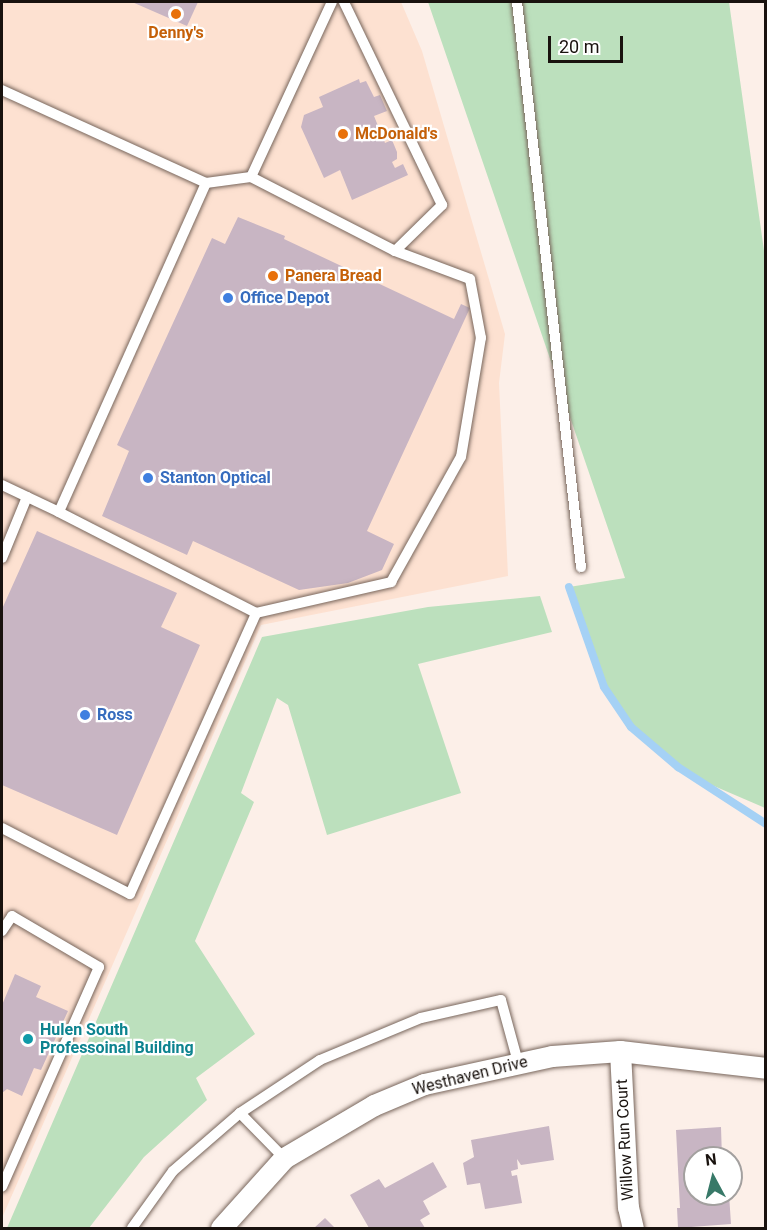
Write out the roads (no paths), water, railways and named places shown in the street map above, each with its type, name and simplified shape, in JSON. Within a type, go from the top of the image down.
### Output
[{"type":"street","name":"Westhaven Drive","points":[[221,1228],[284,1158],[374,1105],[424,1084],[518,1062],[620,1051],[765,1068]]},
{"type":"street","name":"Willow Run Court","points":[[620,1051],[628,1207],[633,1228]]},
{"type":"lane","points":[[251,177],[332,2]]},
{"type":"lane","points":[[344,2],[442,205],[395,251]]},
{"type":"lane","points":[[518,2],[581,567]]},
{"type":"lane","points":[[2,90],[206,183],[251,177],[395,251],[470,279],[481,338],[461,457],[391,582],[255,613],[2,485]]},
{"type":"lane","points":[[59,512],[206,183]]},
{"type":"lane","points":[[2,558],[27,497]]},
{"type":"lane","points":[[2,828],[130,894],[255,613]]},
{"type":"lane","points":[[2,931],[12,916],[99,967],[2,1186]]},
{"type":"lane","points":[[132,1228],[173,1171],[240,1113],[320,1060],[421,1018],[501,1000],[518,1062]]},
{"type":"lane","points":[[240,1113],[284,1158]]},
{"type":"waterway","points":[[569,587],[604,687],[631,727],[678,767],[766,824]]},
{"type":"place","name":"Denny's","points":[[176,14]]},
{"type":"place","name":"McDonald's","points":[[343,134]]},
{"type":"place","name":"Panera Bread","points":[[273,276]]},
{"type":"place","name":"Office Depot","points":[[228,298]]},
{"type":"place","name":"Stanton Optical","points":[[148,478]]},
{"type":"place","name":"Ross","points":[[85,715]]},
{"type":"place","name":"Hulen South Professoinal Building","points":[[28,1039]]}]
